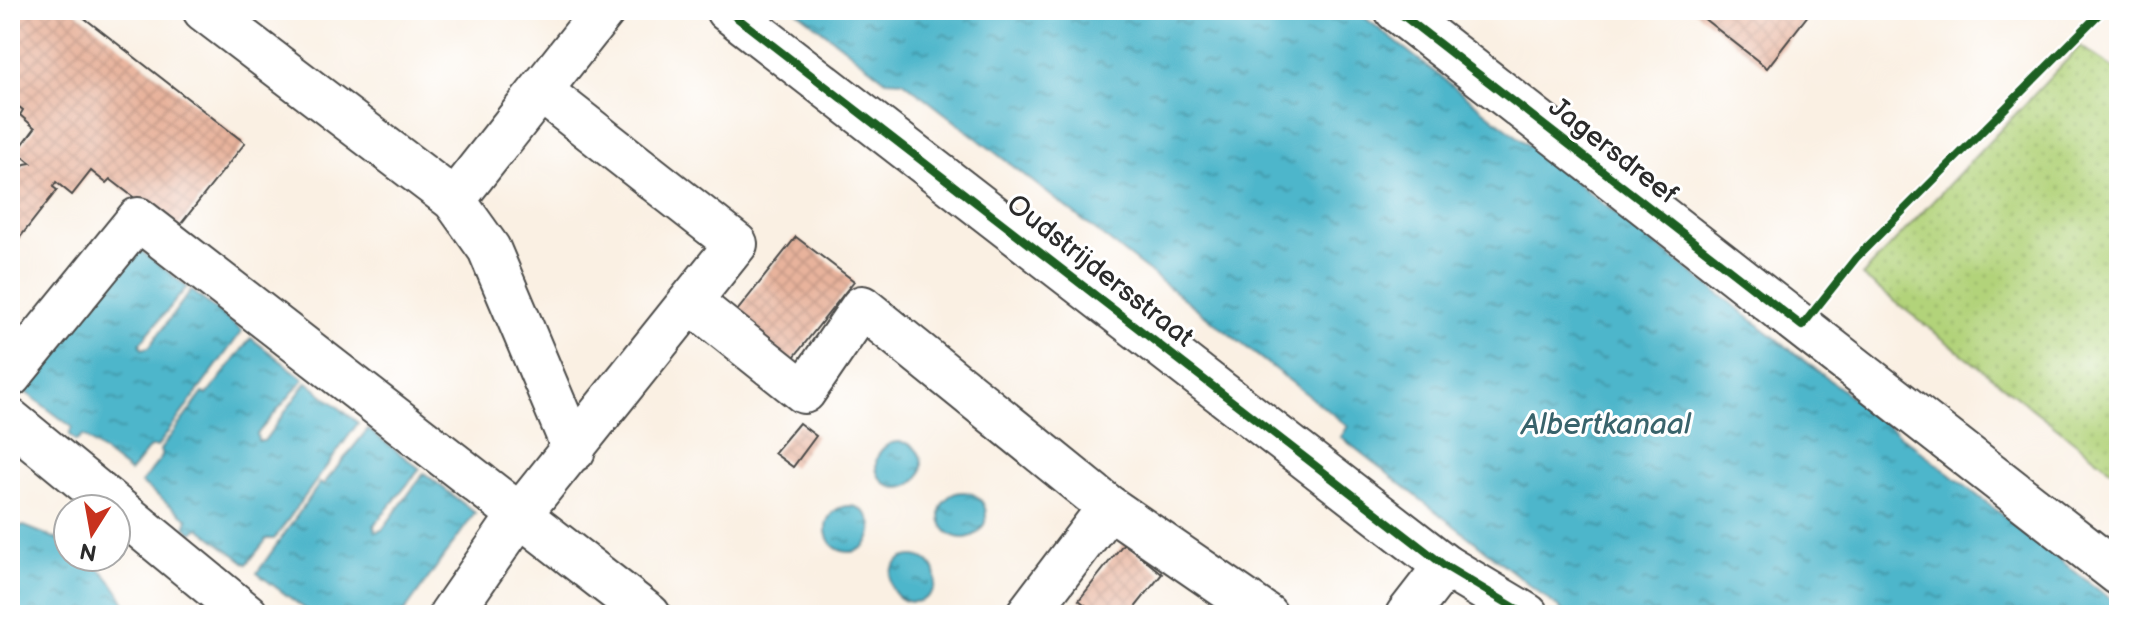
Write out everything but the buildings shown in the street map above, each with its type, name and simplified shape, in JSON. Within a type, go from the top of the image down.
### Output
[{"type":"street","points":[[204,10],[454,200],[489,249],[574,450]]},
{"type":"street","points":[[454,200],[604,10]]},
{"type":"street","name":"Oudstrijdersstraat","points":[[727,10],[1445,566]]},
{"type":"street","name":"Jagersdreef","points":[[1396,10],[2119,574]]},
{"type":"street","points":[[450,615],[520,514],[736,244],[541,91]]},
{"type":"street","points":[[10,376],[138,219],[649,615]]},
{"type":"street","points":[[691,302],[804,392],[862,307],[1109,507],[1266,615]]},
{"type":"street","points":[[10,420],[247,615]]},
{"type":"street","points":[[1027,615],[1109,507]]},
{"type":"street","points":[[1407,615],[1445,566],[1527,615]]},
{"type":"green space","points":[[2080,46],[2119,72],[2119,476],[1862,276]]},
{"type":"water","name":"Albertkanaal","points":[[796,10],[1355,10],[2119,606],[2119,615],[1568,615],[1341,437],[1348,426],[903,81],[886,80]]},
{"type":"water","points":[[135,246],[187,287],[140,343],[142,349],[149,347],[191,290],[242,331],[157,447],[150,447],[130,472],[83,436],[76,441],[69,435],[72,427],[24,391]]},
{"type":"water","points":[[251,338],[304,379],[257,434],[258,441],[264,441],[307,382],[358,423],[274,539],[267,539],[247,564],[199,528],[192,533],[185,527],[188,519],[141,483],[162,457],[160,450],[203,393],[207,395]]},
{"type":"water","points":[[368,429],[420,469],[374,525],[375,532],[382,530],[424,473],[475,513],[402,615],[304,615],[305,609],[257,573],[320,483],[323,485]]},
{"type":"water","points":[[899,442],[915,449],[922,465],[915,481],[899,488],[883,481],[876,465],[883,449]]},
{"type":"water","points":[[963,492],[979,499],[986,515],[979,531],[963,538],[947,531],[940,515],[947,499]]},
{"type":"water","points":[[849,506],[865,513],[872,529],[865,545],[849,552],[833,545],[826,529],[833,513]]},
{"type":"water","points":[[10,526],[24,526],[52,537],[52,573],[103,573],[114,585],[130,615],[10,615]]},
{"type":"water","points":[[913,556],[929,563],[936,579],[929,595],[913,602],[897,595],[890,579],[897,563]]},
{"type":"cycle path","points":[[727,10],[1445,566],[1527,615]]},
{"type":"cycle path","points":[[1396,10],[1802,326],[1856,258],[2103,10]]}]
